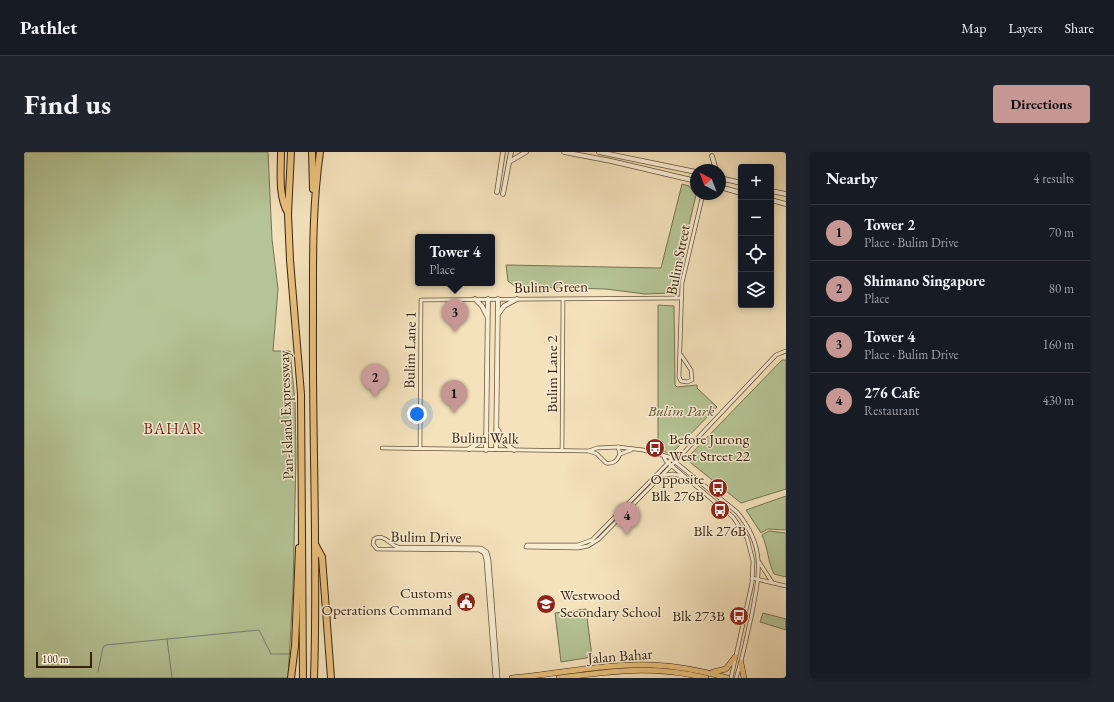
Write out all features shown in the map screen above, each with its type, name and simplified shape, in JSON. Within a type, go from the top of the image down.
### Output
[{"type":"highway","points":[[281,152],[284,204],[288,214]]},
{"type":"highway","name":"Pan-Island Expressway","points":[[291,152],[288,214],[290,260],[301,394],[303,678]]},
{"type":"highway","points":[[312,152],[313,223]]},
{"type":"highway","name":"Pan-Island Expressway","points":[[314,678],[316,546],[312,355],[313,223],[320,152]]},
{"type":"highway","points":[[292,676],[298,552],[302,531]]},
{"type":"highway","points":[[316,546],[322,558],[330,677]]},
{"type":"main road","points":[[706,672],[717,672],[726,669],[735,658]]},
{"type":"main road","points":[[741,664],[744,678]]},
{"type":"main road","name":"Jalan Bahar","points":[[512,678],[634,665],[674,666],[706,672],[727,678]]},
{"type":"main road","name":"Jalan Bahar","points":[[559,678],[636,669],[658,670],[704,678]]},
{"type":"street","points":[[503,152],[497,192],[503,194],[511,152]]},
{"type":"street","points":[[509,163],[526,152]]},
{"type":"street","points":[[564,152],[611,161],[690,180]]},
{"type":"street","points":[[599,152],[690,171]]},
{"type":"street","points":[[712,156],[714,164]]},
{"type":"street","points":[[726,179],[738,182]]},
{"type":"street","points":[[726,189],[738,192]]},
{"type":"street","points":[[774,192],[786,194]]},
{"type":"street","name":"Bulim Street","points":[[681,355],[692,375],[692,380],[687,382],[681,381],[679,377],[681,355],[680,298],[702,200]]},
{"type":"street","points":[[774,201],[786,204]]},
{"type":"street","name":"Bulim Green","points":[[421,300],[680,298]]},
{"type":"street","points":[[474,299],[482,306],[488,320]]},
{"type":"street","points":[[486,450],[488,299]]},
{"type":"street","points":[[496,450],[498,299]]},
{"type":"street","points":[[498,313],[504,306],[517,299]]},
{"type":"street","name":"Bulim Lane 2","points":[[562,450],[563,299]]},
{"type":"street","name":"Bulim Lane 1","points":[[420,448],[421,300]]},
{"type":"street","points":[[670,464],[661,476],[599,539],[592,544],[578,548],[526,547],[527,545],[578,544],[592,540],[674,460],[678,457],[776,355],[786,350]]},
{"type":"street","points":[[497,427],[503,442],[514,450]]},
{"type":"street","points":[[469,449],[480,442],[486,435]]},
{"type":"street","points":[[618,447],[620,454]]},
{"type":"street","name":"Bulim Walk","points":[[382,448],[589,450],[596,448],[618,447],[653,452],[674,460]]},
{"type":"street","name":"Bulim Walk","points":[[589,450],[598,454],[606,463],[611,464],[617,460],[620,454],[633,449]]},
{"type":"street","points":[[664,457],[683,476],[725,509],[741,526],[751,548],[753,561],[752,578],[731,678]]},
{"type":"street","points":[[674,460],[737,512],[746,523],[754,538],[759,562],[759,579],[741,664],[736,678]]},
{"type":"street","points":[[661,476],[673,474],[683,476]]},
{"type":"street","name":"Bulim Drive","points":[[494,678],[486,560],[484,553],[479,550],[377,549],[373,544],[374,539],[380,536],[385,538],[393,546],[398,547],[481,548],[487,552],[489,560],[498,678]]},
{"type":"street","points":[[759,562],[772,582]]},
{"type":"street","points":[[752,578],[786,586]]},
{"type":"green space","points":[[24,152],[268,152],[272,239],[278,289],[273,351],[290,351],[295,402],[296,455],[293,590],[288,678],[24,678]]},
{"type":"green space","points":[[682,184],[689,186],[690,200],[695,200],[673,293],[645,294],[606,289],[516,287],[508,281],[506,265],[661,268]]},
{"type":"green space","name":"Bulim Park","points":[[658,305],[674,306],[675,385],[677,387],[697,385],[697,388],[717,407],[674,451],[667,453],[658,447]]},
{"type":"green space","points":[[782,360],[786,360],[786,489],[741,503],[686,459]]},
{"type":"green space","points":[[786,496],[786,530],[768,529],[761,533],[746,510]]},
{"type":"green space","points":[[769,531],[786,533],[786,577],[774,574],[772,569],[762,535]]},
{"type":"green space","points":[[586,609],[592,657],[561,662],[555,613]]},
{"type":"green space","points":[[763,613],[786,619],[786,630],[760,622]]},
{"type":"waterway","points":[[98,672],[103,647],[106,645],[259,630],[271,654],[290,654]]},
{"type":"waterway","points":[[167,639],[172,678]]},
{"type":"place","name":"Tower 4","points":[[455,332]]},
{"type":"place","name":"Shimano Singapore","points":[[375,397]]},
{"type":"place","name":"Tower 2","points":[[454,413]]},
{"type":"place","name":"Before Jurong West Street 22","points":[[655,448]]},
{"type":"place","name":"Opposite Blk 276B","points":[[718,488]]},
{"type":"place","name":"Blk 276B","points":[[720,510]]},
{"type":"place","name":"276 Cafe","points":[[627,535]]},
{"type":"place","name":"Customs Operations Command","points":[[466,602]]},
{"type":"place","name":"Westwood Secondary School","points":[[546,604]]},
{"type":"place","name":"Blk 273B","points":[[739,616]]},
{"type":"district","name":"BAHAR","points":[[174,428]]}]
